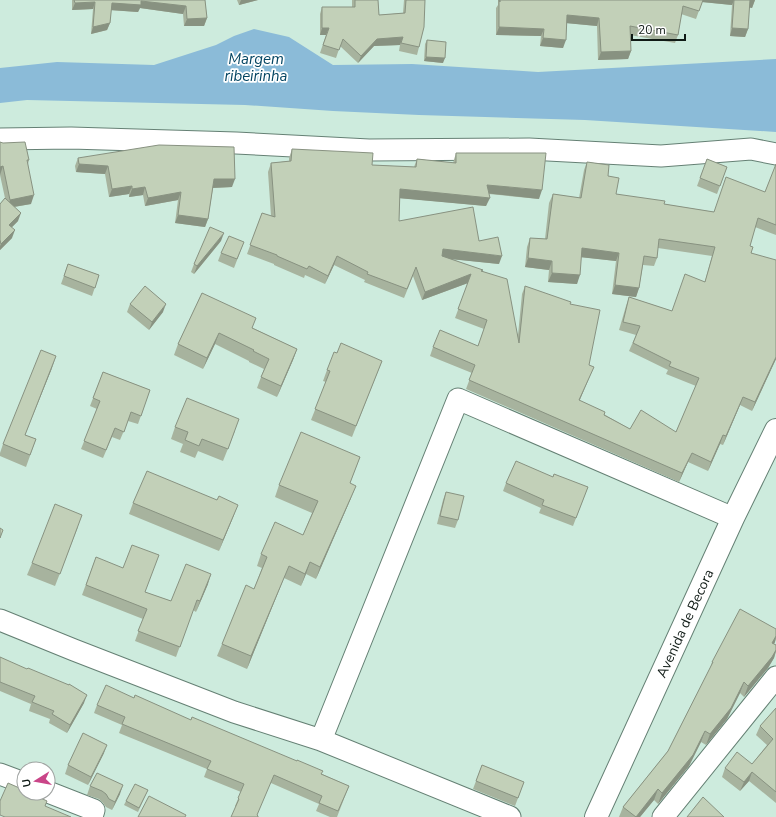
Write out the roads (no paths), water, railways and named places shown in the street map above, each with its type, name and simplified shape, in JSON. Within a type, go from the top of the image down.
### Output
[{"type":"main road","name":"Avenida de Becora","points":[[596,817],[733,518],[776,430]]},
{"type":"street","points":[[0,139],[71,138],[369,150],[529,149],[661,156],[751,149],[776,154]]},
{"type":"street","points":[[321,740],[458,399],[733,518]]},
{"type":"street","points":[[0,620],[234,712],[321,740],[510,817]]},
{"type":"street","points":[[663,817],[776,677]]},
{"type":"street","points":[[0,774],[16,780]]},
{"type":"street","points":[[56,795],[94,810],[92,817]]},
{"type":"water","name":"Margem ribeirinha","points":[[254,29],[289,37],[333,65],[412,64],[538,72],[776,59],[776,132],[585,120],[419,115],[245,105],[27,100],[0,103],[0,68],[57,62],[154,65],[216,45],[234,36]]}]
